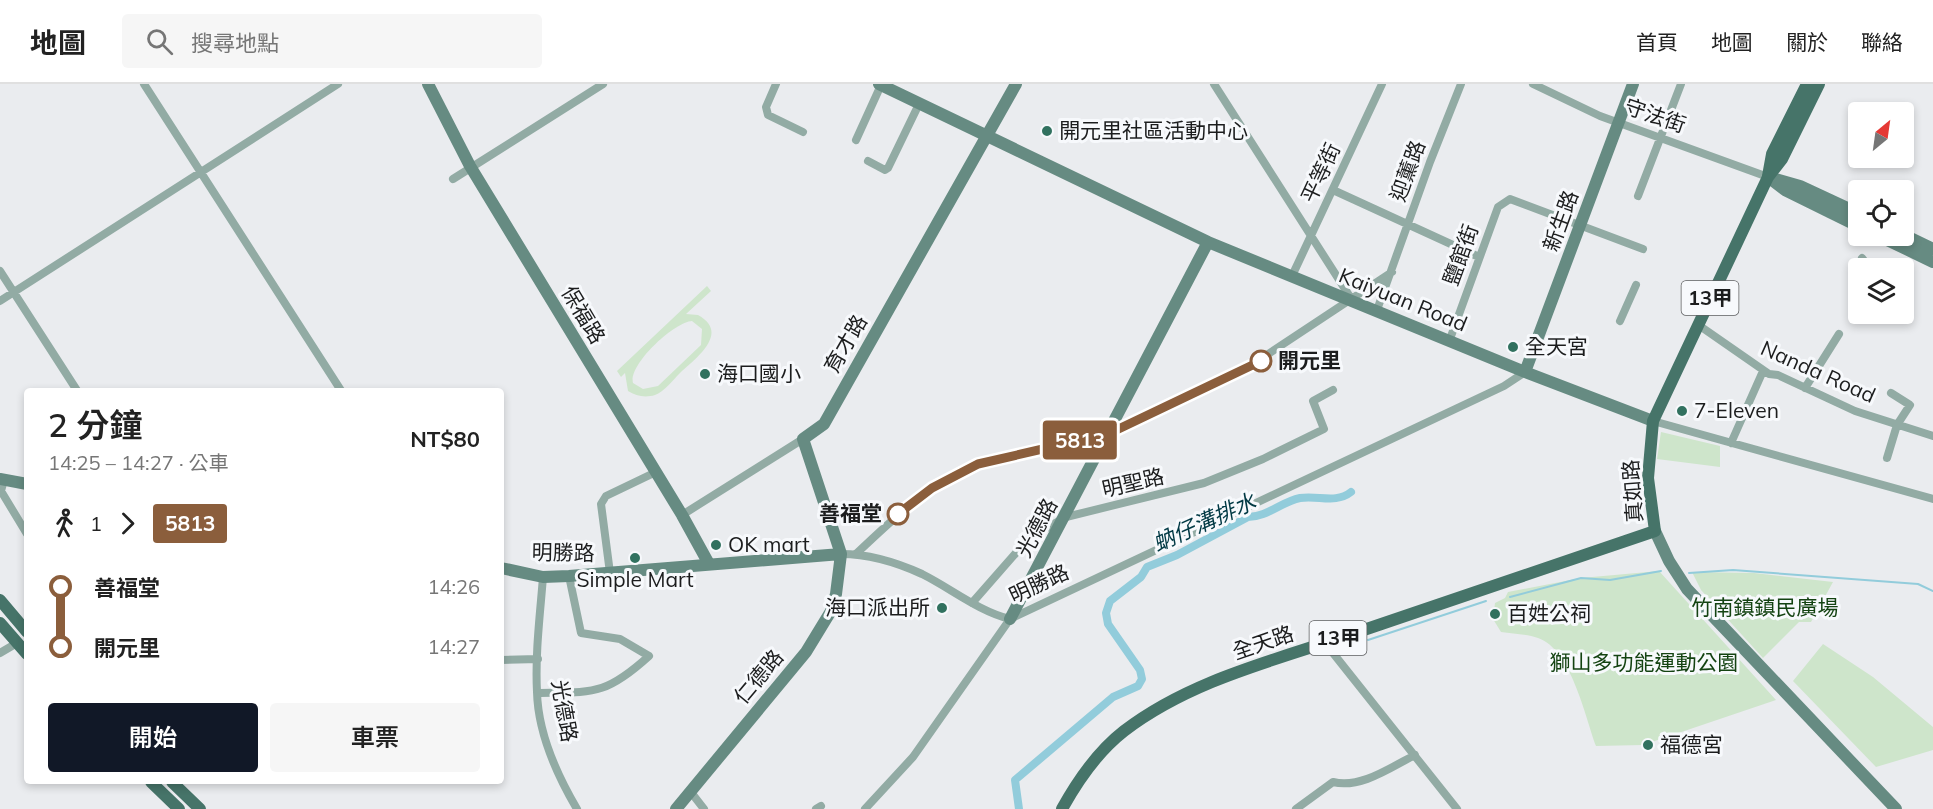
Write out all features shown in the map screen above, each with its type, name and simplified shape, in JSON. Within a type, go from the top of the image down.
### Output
[{"type":"main road","name":"13甲","points":[[1768,177],[1772,154],[1807,84]]},
{"type":"main road","name":"13甲","points":[[1768,177],[1782,159],[1819,84]]},
{"type":"main road","name":"真如路","points":[[1655,531],[1648,478],[1653,421],[1768,177]]},
{"type":"main road","name":"全天路","points":[[1062,809],[1076,783],[1096,757],[1122,732],[1172,699],[1244,669],[1655,531]]},
{"type":"main road","points":[[0,600],[24,628]]},
{"type":"main road","points":[[0,622],[24,651]]},
{"type":"main road","points":[[153,784],[179,809]]},
{"type":"main road","points":[[174,784],[200,809]]},
{"type":"street","points":[[144,84],[339,388]]},
{"type":"street","points":[[0,301],[338,84]]},
{"type":"street","name":"保福路","points":[[428,84],[470,166],[682,515],[709,564]]},
{"type":"street","points":[[453,179],[470,166],[524,135],[603,84]]},
{"type":"street","points":[[775,84],[766,107],[768,115],[803,132]]},
{"type":"street","name":"育才路","points":[[682,515],[824,424],[1016,84]]},
{"type":"street","points":[[1214,84],[1352,300]]},
{"type":"street","name":"平等街","points":[[1292,276],[1382,84]]},
{"type":"street","name":"迎薰路","points":[[1377,310],[1461,84]]},
{"type":"street","name":"新生路","points":[[1526,372],[1633,84]]},
{"type":"street","points":[[1638,196],[1681,84]]},
{"type":"street","points":[[856,140],[880,85]]},
{"type":"street","name":"Kaiyuan Road","points":[[880,85],[1208,242],[1526,372],[1653,421],[1933,500]]},
{"type":"street","name":"守法街","points":[[1538,85],[1619,123],[1768,177]]},
{"type":"street","points":[[868,161],[885,170],[888,168],[919,104]]},
{"type":"street","points":[[1768,177],[1800,186],[1848,208]]},
{"type":"street","points":[[1768,177],[1785,190],[1848,220]]},
{"type":"street","points":[[1333,190],[1479,257]]},
{"type":"street","name":"鹽館街","points":[[1450,339],[1498,207],[1510,199],[1580,225]]},
{"type":"street","points":[[1580,225],[1643,249]]},
{"type":"street","points":[[1914,240],[1933,249]]},
{"type":"street","name":"光德路","points":[[865,809],[912,757],[1010,619],[1066,517],[1208,242]]},
{"type":"street","points":[[1901,246],[1933,261]]},
{"type":"street","points":[[0,271],[75,388]]},
{"type":"street","points":[[855,554],[902,510],[963,470],[978,464],[1108,434],[1238,374],[1392,272]]},
{"type":"street","points":[[1620,321],[1636,285]]},
{"type":"street","name":"Nanda Road","points":[[1697,324],[1763,371],[1855,411],[1933,436]]},
{"type":"street","points":[[1805,388],[1839,334]]},
{"type":"street","points":[[1731,443],[1763,371]]},
{"type":"street","name":"明勝路","points":[[504,569],[543,577],[570,576],[855,554],[922,574],[972,603],[1010,619],[1494,391],[1526,372]]},
{"type":"street","name":"明聖路","points":[[972,603],[1029,538],[1066,517],[1204,483],[1263,459],[1324,429],[1313,401],[1333,390]]},
{"type":"street","points":[[1887,458],[1897,425],[1910,405],[1892,393]]},
{"type":"street","points":[[803,439],[841,555]]},
{"type":"street","points":[[610,573],[601,504],[606,496],[656,472]]},
{"type":"street","points":[[24,484],[2,480],[1,491],[24,529]]},
{"type":"street","name":"真如路","points":[[1655,531],[1669,561],[1687,589],[1896,809]]},
{"type":"street","name":"仁德路","points":[[676,809],[820,632],[836,594],[841,555]]},
{"type":"street","points":[[537,693],[595,692],[626,677],[649,656],[620,639],[581,633],[570,576]]},
{"type":"street","name":"光德路","points":[[543,577],[537,693],[552,759],[577,809]]},
{"type":"street","points":[[0,653],[17,643]]},
{"type":"street","points":[[1325,643],[1457,809]]},
{"type":"street","points":[[504,660],[538,659]]},
{"type":"street","points":[[1296,809],[1333,782],[1340,784],[1370,778],[1415,755]]},
{"type":"street","points":[[690,791],[704,809]]},
{"type":"green space","points":[[707,286],[711,291],[686,314],[698,315],[707,322],[711,330],[711,338],[701,353],[665,389],[651,396],[634,394],[628,391],[625,373],[621,377],[617,371]],"holes":[[[692,321],[702,329],[701,345],[658,386],[643,389],[633,383],[633,375],[638,366],[664,336],[684,323]]]},
{"type":"green space","points":[[1661,432],[1720,446],[1720,467],[1657,459]]},
{"type":"green space","name":"獅山多功能運動公園","points":[[1659,571],[1776,700],[1643,745],[1596,746],[1582,702],[1568,669],[1559,655],[1550,645],[1538,638],[1501,632],[1493,619],[1495,603],[1505,598],[1508,592],[1581,578]]},
{"type":"green space","name":"竹南鎮鎮民廣場","points":[[1692,572],[1754,573],[1833,582],[1811,622],[1799,622],[1763,658],[1701,590]]},
{"type":"green space","points":[[1823,644],[1873,677],[1933,727],[1933,750],[1876,767],[1793,681]]},
{"type":"waterway","name":"蚋仔溝排水","points":[[1019,809],[1015,780],[1113,697],[1138,686],[1142,679],[1140,670],[1108,624],[1106,613],[1110,601],[1141,577],[1147,567],[1177,555],[1248,517],[1261,515],[1300,498],[1339,498],[1351,492]]},
{"type":"waterway","points":[[1689,573],[1733,570],[1918,584],[1933,591]]},
{"type":"waterway","points":[[1510,597],[1581,578],[1610,580],[1661,571]]},
{"type":"waterway","points":[[1368,640],[1486,601]]},
{"type":"bus line","name":"5813","points":[[898,514],[932,488],[963,470],[978,464],[1108,434],[1238,374],[1261,361]]},
{"type":"place","name":"開元里社區活動中心","points":[[1047,131]]},
{"type":"place","name":"全天宮","points":[[1513,347]]},
{"type":"place","name":"開元里","points":[[1261,361]]},
{"type":"place","name":"海口國小","points":[[705,374]]},
{"type":"place","name":"7-Eleven","points":[[1682,411]]},
{"type":"place","name":"善福堂","points":[[898,514]]},
{"type":"place","name":"OK mart","points":[[716,545]]},
{"type":"place","name":"Simple Mart","points":[[635,558]]},
{"type":"place","name":"海口派出所","points":[[942,608]]},
{"type":"place","name":"百姓公祠","points":[[1495,614]]},
{"type":"place","name":"福德宮","points":[[1648,745]]}]
